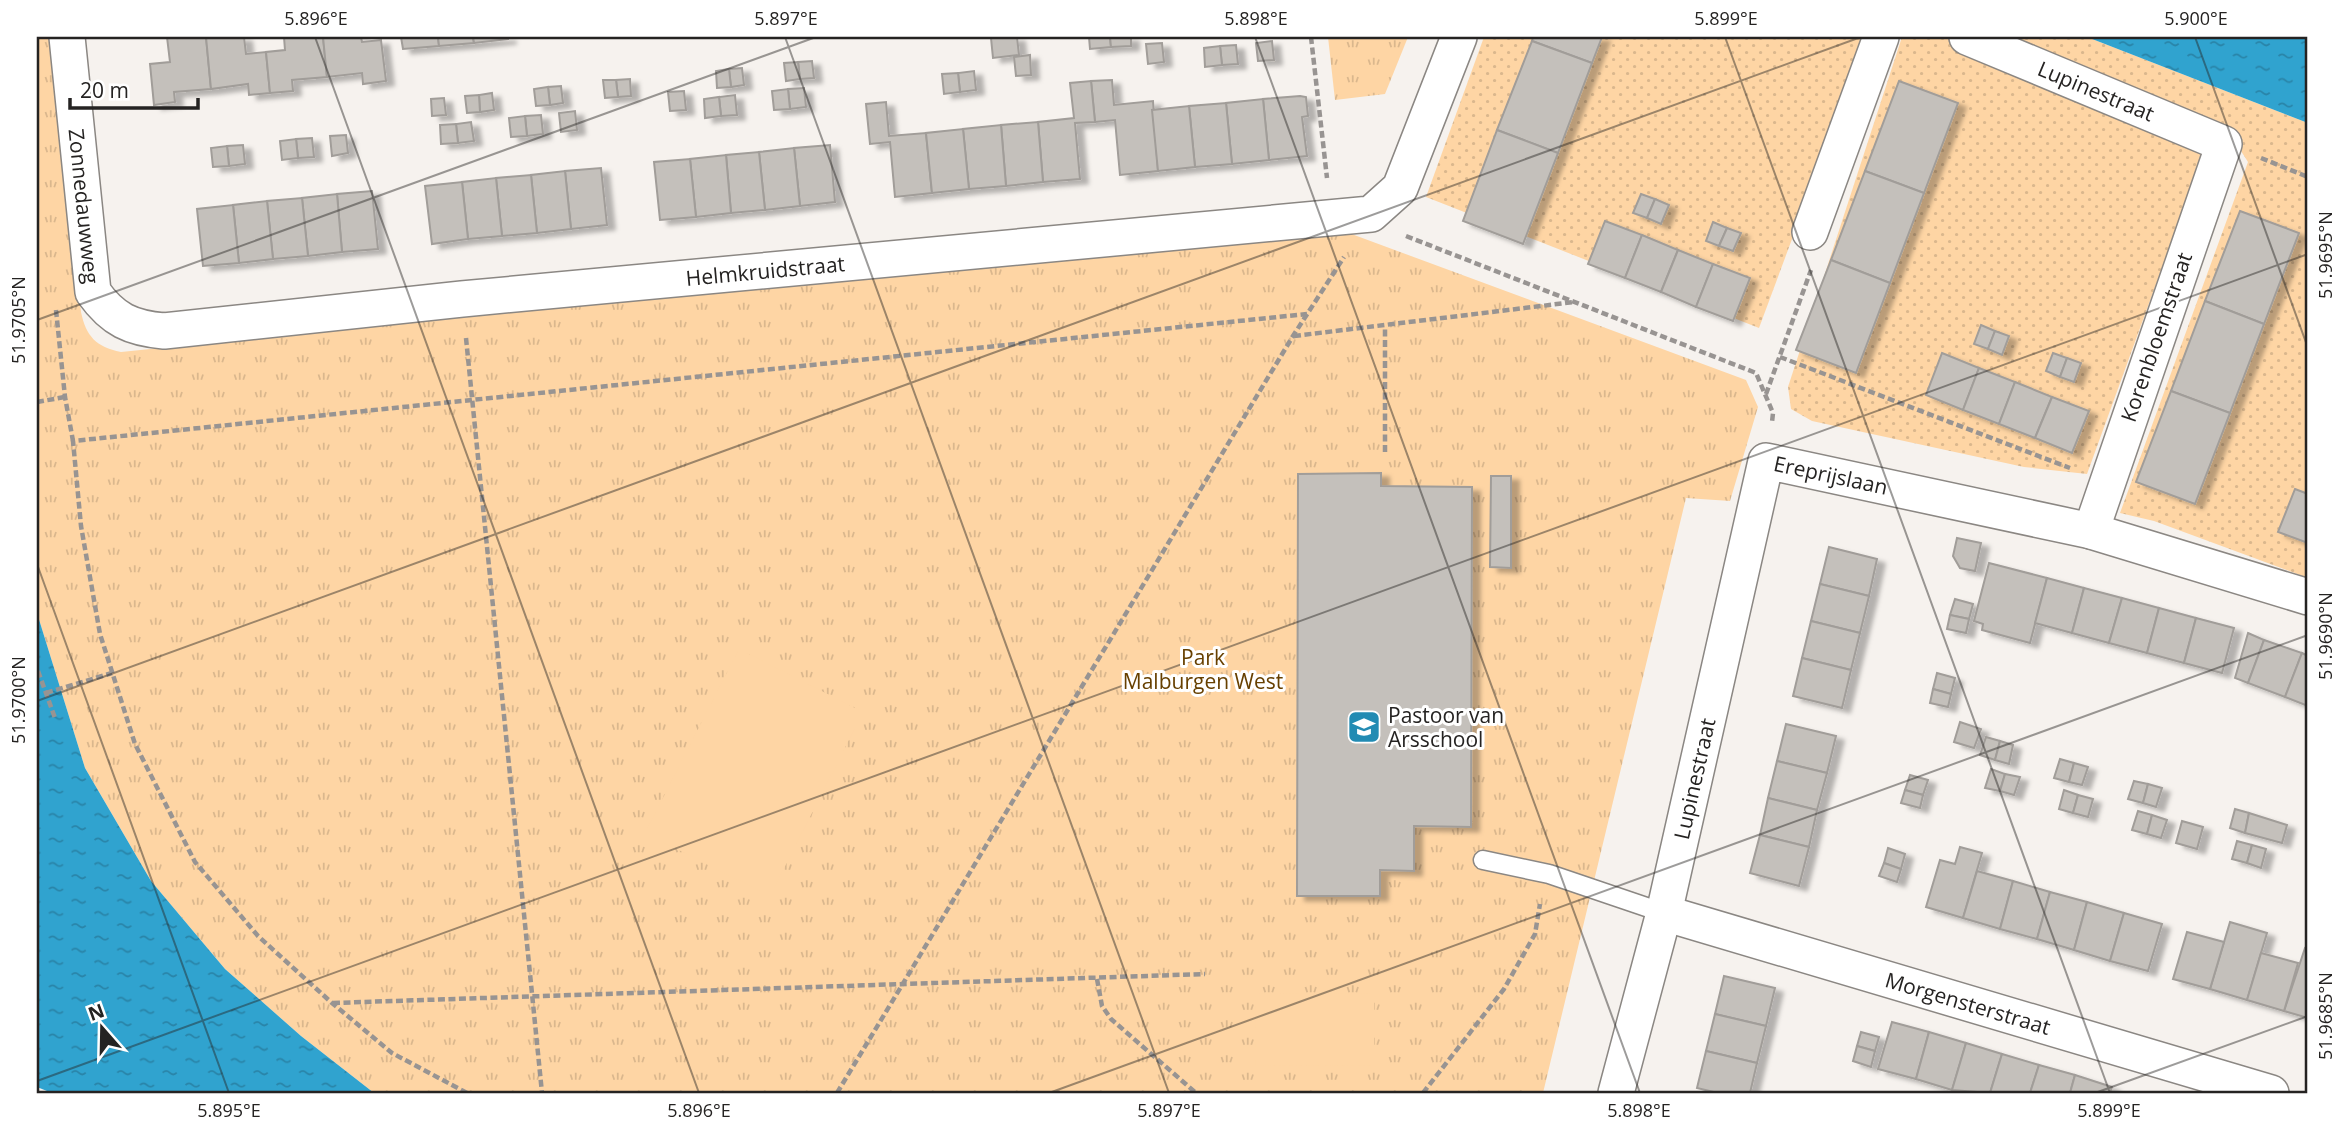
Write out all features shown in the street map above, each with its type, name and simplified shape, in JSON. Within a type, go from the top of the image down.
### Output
[{"type":"street","name":"Zonnedauwweg","points":[[67,37],[93,292],[122,323]]},
{"type":"street","points":[[1371,214],[1400,188],[1459,37]]},
{"type":"street","points":[[1810,232],[1881,37]]},
{"type":"street","name":"Lupinestraat","points":[[1967,37],[2224,144]]},
{"type":"street","name":"Korenbloemstraat","points":[[2091,531],[2105,481],[2224,144]]},
{"type":"street","name":"Helmkruidstraat","points":[[122,323],[139,329],[164,331],[462,299],[1371,214]]},
{"type":"street","name":"Lupinestraat","points":[[1616,1093],[1664,913],[1766,461]]},
{"type":"street","name":"Ereprijslaan","points":[[1766,461],[2091,531],[2308,597]]},
{"type":"street","name":"Morgensterstraat","points":[[1664,913],[2271,1093]]},
{"type":"lane","points":[[1483,860],[1549,874],[1664,913]]},
{"type":"path","points":[[1311,37],[1332,218]]},
{"type":"path","points":[[2224,144],[2308,177]]},
{"type":"path","points":[[837,1093],[1293,336],[1371,214]]},
{"type":"path","name":"Ereprijslaan","points":[[1371,214],[1406,236],[1756,373],[1773,413],[1766,461]]},
{"type":"path","points":[[1766,396],[1820,247],[1810,232]]},
{"type":"path","points":[[462,299],[542,1093]]},
{"type":"path","points":[[1293,336],[1576,302]]},
{"type":"path","points":[[467,1093],[392,1053],[332,1003],[258,936],[195,862],[135,744],[100,634],[81,526],[73,441],[1307,314]]},
{"type":"path","points":[[1385,326],[1385,452]]},
{"type":"path","points":[[1780,357],[2105,481]]},
{"type":"path","points":[[37,402],[65,397]]},
{"type":"path","points":[[38,671],[55,718]]},
{"type":"path","points":[[46,694],[112,673]]},
{"type":"path","points":[[1423,1093],[1504,989],[1535,934],[1549,874]]},
{"type":"path","points":[[332,1003],[1205,974]]},
{"type":"path","points":[[1097,979],[1102,1006],[1111,1019],[1196,1093]]},
{"type":"green space","name":"Park Malburgen West","points":[[37,37],[53,37],[83,320],[94,339],[105,347],[121,352],[1338,229],[1746,380],[1758,407],[1730,501],[1686,498],[1543,1093],[374,1093],[301,1036],[225,969],[151,881],[85,768],[37,613]]},
{"type":"green space","points":[[1328,37],[1408,37],[1385,94],[1335,100]]},
{"type":"green space","points":[[1484,37],[1867,37],[1759,328],[1426,197]]},
{"type":"green space","points":[[1902,37],[1954,37],[2208,141],[2087,474],[2024,467],[1812,421],[1791,409],[1788,387]]},
{"type":"green space","points":[[1970,37],[2087,37],[2308,123],[2308,578],[2154,521],[2120,513],[2248,162],[2234,140]]},
{"type":"green space","points":[[739,649],[863,712],[770,896],[645,833]]},
{"type":"green space","points":[[1374,993],[1374,1065],[1256,1066],[1255,994]]},
{"type":"water","points":[[2087,37],[2308,37],[2308,123]]},
{"type":"water","points":[[37,613],[85,768],[151,881],[225,969],[301,1036],[374,1093],[52,1093],[37,1087]]},
{"type":"building","points":[[167,37],[206,37],[211,89],[174,92],[175,102],[154,105],[150,64],[170,62]]},
{"type":"building","points":[[206,37],[244,37],[246,54],[266,52],[270,93],[249,95],[248,84],[211,89]]},
{"type":"building","points":[[284,37],[323,37],[327,77],[292,80],[293,91],[270,93],[266,52],[285,50]]},
{"type":"building","points":[[323,37],[361,37],[362,42],[381,40],[386,81],[363,84],[362,73],[327,77]]},
{"type":"building","points":[[401,37],[438,37],[439,46],[403,49]]},
{"type":"building","points":[[438,37],[473,37],[474,43],[439,46]]},
{"type":"building","points":[[473,37],[508,37],[508,39],[474,43]]},
{"type":"building","points":[[1017,37],[1019,55],[993,58],[991,38]]},
{"type":"building","points":[[1089,37],[1110,37],[1111,47],[1090,49]]},
{"type":"building","points":[[1110,37],[1131,37],[1131,46],[1111,47]]},
{"type":"building","points":[[1533,37],[1602,37],[1592,63],[1532,41]]},
{"type":"building","points":[[1272,41],[1274,60],[1258,61],[1256,43]]},
{"type":"building","points":[[1532,41],[1592,63],[1558,153],[1497,130]]},
{"type":"building","points":[[1162,43],[1164,62],[1148,64],[1146,44]]},
{"type":"building","points":[[1236,45],[1238,64],[1222,65],[1220,46]]},
{"type":"building","points":[[1220,46],[1222,65],[1205,67],[1204,48]]},
{"type":"building","points":[[1030,55],[1031,75],[1016,76],[1014,57]]},
{"type":"building","points":[[812,61],[814,78],[800,79],[798,62]]},
{"type":"building","points":[[798,62],[800,79],[786,81],[784,63]]},
{"type":"building","points":[[742,68],[744,85],[731,87],[729,69]]},
{"type":"building","points":[[729,69],[731,87],[717,88],[716,71]]},
{"type":"building","points":[[974,71],[976,90],[960,92],[958,73]]},
{"type":"building","points":[[958,73],[960,92],[944,94],[942,74]]},
{"type":"building","points":[[630,79],[631,96],[618,97],[616,80]]},
{"type":"building","points":[[603,80],[616,80],[618,97],[605,98]]},
{"type":"building","points":[[1112,80],[1114,105],[1153,101],[1158,171],[1120,175],[1115,120],[1095,122],[1091,81]]},
{"type":"building","points":[[1091,81],[1095,122],[1075,123],[1080,179],[1043,182],[1038,122],[1074,118],[1070,83]]},
{"type":"building","points":[[1899,81],[1958,103],[1924,193],[1865,171]]},
{"type":"building","points":[[561,86],[563,103],[550,105],[548,87]]},
{"type":"building","points":[[548,87],[550,105],[536,106],[534,89]]},
{"type":"building","points":[[804,88],[806,107],[790,109],[788,89]]},
{"type":"building","points":[[788,89],[790,109],[774,110],[772,91]]},
{"type":"building","points":[[684,91],[686,110],[670,111],[668,92]]},
{"type":"building","points":[[492,93],[494,110],[480,112],[479,95]]},
{"type":"building","points":[[479,95],[480,112],[467,113],[465,96]]},
{"type":"building","points":[[735,95],[737,115],[721,116],[719,97]]},
{"type":"building","points":[[719,97],[721,116],[705,118],[704,99]]},
{"type":"building","points":[[1306,97],[1308,116],[1302,117],[1307,156],[1269,160],[1263,99]]},
{"type":"building","points":[[444,98],[446,115],[432,116],[431,99]]},
{"type":"building","points":[[1263,99],[1269,160],[1232,164],[1226,103]]},
{"type":"building","points":[[886,102],[889,136],[926,133],[932,193],[895,197],[890,142],[870,144],[866,104]]},
{"type":"building","points":[[1226,103],[1232,164],[1195,167],[1189,106]]},
{"type":"building","points":[[1189,106],[1195,167],[1158,171],[1152,110]]},
{"type":"building","points":[[575,111],[577,130],[561,132],[559,113]]},
{"type":"building","points":[[541,115],[543,134],[527,136],[525,116]]},
{"type":"building","points":[[525,116],[527,136],[511,137],[509,118]]},
{"type":"building","points":[[471,122],[474,141],[458,143],[456,124]]},
{"type":"building","points":[[1038,122],[1043,182],[1006,186],[1001,125]]},
{"type":"building","points":[[456,124],[458,143],[441,144],[440,125]]},
{"type":"building","points":[[1001,125],[1006,186],[969,189],[963,129]]},
{"type":"building","points":[[963,129],[969,189],[932,193],[926,133]]},
{"type":"building","points":[[1497,130],[1558,153],[1523,244],[1463,221]]},
{"type":"building","points":[[346,135],[348,153],[332,156],[330,136]]},
{"type":"building","points":[[312,138],[314,157],[298,158],[296,139]]},
{"type":"building","points":[[296,139],[298,158],[282,160],[280,141]]},
{"type":"building","points":[[243,145],[245,164],[229,166],[227,146]]},
{"type":"building","points":[[830,145],[835,202],[800,206],[794,148]]},
{"type":"building","points":[[227,146],[229,166],[213,167],[211,148]]},
{"type":"building","points":[[794,148],[800,206],[765,210],[759,152]]},
{"type":"building","points":[[759,152],[765,210],[731,213],[726,155]]},
{"type":"building","points":[[726,155],[731,213],[696,217],[690,159]]},
{"type":"building","points":[[690,159],[696,217],[660,220],[654,162]]},
{"type":"building","points":[[601,168],[607,225],[571,229],[565,171]]},
{"type":"building","points":[[565,171],[571,229],[537,233],[531,175]]},
{"type":"building","points":[[1865,171],[1924,193],[1890,283],[1831,260]]},
{"type":"building","points":[[531,175],[537,233],[502,236],[496,178]]},
{"type":"building","points":[[496,178],[502,236],[468,239],[462,182]]},
{"type":"building","points":[[462,182],[468,239],[432,244],[425,186]]},
{"type":"building","points":[[372,191],[378,249],[342,252],[337,194]]},
{"type":"building","points":[[337,194],[342,252],[308,256],[302,198]]},
{"type":"building","points":[[1641,194],[1655,199],[1647,218],[1633,213]]},
{"type":"building","points":[[302,198],[308,256],[273,259],[267,201]]},
{"type":"building","points":[[1655,199],[1669,205],[1661,224],[1647,218]]},
{"type":"building","points":[[267,201],[273,259],[239,263],[233,205]]},
{"type":"building","points":[[233,205],[239,263],[203,266],[197,209]]},
{"type":"building","points":[[2240,211],[2299,233],[2264,324],[2205,301]]},
{"type":"building","points":[[1605,221],[1642,235],[1625,278],[1588,264]]},
{"type":"building","points":[[1713,222],[1727,228],[1719,246],[1706,241]]},
{"type":"building","points":[[1727,228],[1741,233],[1733,251],[1719,246]]},
{"type":"building","points":[[1642,235],[1678,250],[1661,292],[1625,278]]},
{"type":"building","points":[[1678,250],[1713,264],[1696,307],[1661,292]]},
{"type":"building","points":[[1831,260],[1890,283],[1856,373],[1796,350]]},
{"type":"building","points":[[1713,264],[1750,278],[1733,321],[1696,307]]},
{"type":"building","points":[[2205,301],[2264,324],[2230,413],[2171,391]]},
{"type":"building","points":[[1981,325],[1995,331],[1988,349],[1974,344]]},
{"type":"building","points":[[1995,331],[2009,336],[2002,355],[1988,349]]},
{"type":"building","points":[[1942,353],[1979,368],[1963,410],[1926,395]]},
{"type":"building","points":[[2053,353],[2067,358],[2060,377],[2046,371]]},
{"type":"building","points":[[2067,358],[2081,363],[2074,382],[2060,377]]},
{"type":"building","points":[[1979,368],[2015,382],[1999,424],[1963,410]]},
{"type":"building","points":[[2015,382],[2052,397],[2035,438],[1999,424]]},
{"type":"building","points":[[2171,391],[2230,413],[2195,504],[2136,482]]},
{"type":"building","points":[[2052,397],[2089,411],[2072,453],[2035,438]]},
{"type":"building","points":[[1381,473],[1381,486],[1472,487],[1471,827],[1414,826],[1414,871],[1380,870],[1380,896],[1297,896],[1298,474]]},
{"type":"building","points":[[1491,476],[1511,476],[1511,568],[1490,567]]},
{"type":"building","points":[[2295,489],[2308,494],[2308,543],[2278,532]]},
{"type":"building","points":[[1957,538],[1981,543],[1975,571],[1960,568],[1953,556]]},
{"type":"building","points":[[1829,547],[1877,559],[1869,596],[1820,584]]},
{"type":"building","points":[[1989,563],[2047,578],[2030,643],[1982,630],[1983,624],[1974,621]]},
{"type":"building","points":[[2047,578],[2084,588],[2072,633],[2035,623]]},
{"type":"building","points":[[1820,584],[1869,596],[1860,633],[1811,621]]},
{"type":"building","points":[[2084,588],[2122,598],[2109,643],[2072,633]]},
{"type":"building","points":[[2122,598],[2159,608],[2147,653],[2109,643]]},
{"type":"building","points":[[1955,599],[1973,604],[1969,619],[1950,615]]},
{"type":"building","points":[[2159,608],[2196,618],[2184,663],[2147,653]]},
{"type":"building","points":[[1950,615],[1969,619],[1966,633],[1947,629]]},
{"type":"building","points":[[2196,618],[2234,628],[2222,673],[2184,663]]},
{"type":"building","points":[[1811,621],[1860,633],[1851,670],[1802,658]]},
{"type":"building","points":[[2248,633],[2264,640],[2248,683],[2235,678]]},
{"type":"building","points":[[2264,640],[2302,653],[2285,697],[2248,683]]},
{"type":"building","points":[[2302,653],[2308,656],[2308,706],[2285,697]]},
{"type":"building","points":[[1802,658],[1851,670],[1842,708],[1793,696]]},
{"type":"building","points":[[1937,673],[1955,678],[1951,694],[1933,689]]},
{"type":"building","points":[[1933,689],[1951,694],[1948,707],[1930,703]]},
{"type":"building","points":[[1960,722],[1981,729],[1974,748],[1954,742]]},
{"type":"building","points":[[1786,724],[1836,736],[1827,773],[1777,761]]},
{"type":"building","points":[[1986,737],[2000,741],[1995,760],[1980,755]]},
{"type":"building","points":[[2000,741],[2013,745],[2009,764],[1995,760]]},
{"type":"building","points":[[2060,759],[2074,763],[2069,782],[2054,778]]},
{"type":"building","points":[[1777,761],[1827,773],[1817,810],[1768,798]]},
{"type":"building","points":[[2074,763],[2088,767],[2082,785],[2069,782]]},
{"type":"building","points":[[1991,769],[2005,774],[2000,791],[1985,788]]},
{"type":"building","points":[[2005,774],[2020,777],[2014,795],[2000,791]]},
{"type":"building","points":[[1910,775],[1928,780],[1923,795],[1905,790]]},
{"type":"building","points":[[2134,781],[2148,784],[2143,803],[2128,799]]},
{"type":"building","points":[[2148,784],[2162,788],[2156,807],[2143,803]]},
{"type":"building","points":[[1905,790],[1923,795],[1920,808],[1901,803]]},
{"type":"building","points":[[2064,790],[2078,795],[2073,813],[2059,809]]},
{"type":"building","points":[[2078,795],[2093,799],[2088,817],[2073,813]]},
{"type":"building","points":[[1768,798],[1817,810],[1809,847],[1760,835]]},
{"type":"building","points":[[2235,809],[2249,813],[2245,833],[2230,828]]},
{"type":"building","points":[[2138,811],[2152,815],[2147,834],[2132,830]]},
{"type":"building","points":[[2249,813],[2287,825],[2282,843],[2245,833]]},
{"type":"building","points":[[2152,815],[2167,820],[2161,838],[2147,834]]},
{"type":"building","points":[[2182,821],[2203,827],[2197,849],[2176,843]]},
{"type":"building","points":[[1760,835],[1809,847],[1799,886],[1750,873]]},
{"type":"building","points":[[2237,841],[2252,845],[2247,863],[2232,859]]},
{"type":"building","points":[[2252,845],[2266,849],[2261,868],[2247,863]]},
{"type":"building","points":[[1960,847],[1982,853],[1963,918],[1926,907],[1940,860],[1955,864]]},
{"type":"building","points":[[1888,848],[1905,854],[1901,869],[1884,863]]},
{"type":"building","points":[[1884,863],[1901,869],[1897,882],[1879,876]]},
{"type":"building","points":[[1977,871],[2013,881],[2000,929],[1963,918]]},
{"type":"building","points":[[2013,881],[2050,892],[2037,939],[2000,929]]},
{"type":"building","points":[[2050,892],[2087,902],[2074,950],[2037,939]]},
{"type":"building","points":[[2087,902],[2124,913],[2110,961],[2074,950]]},
{"type":"building","points":[[2124,913],[2162,924],[2148,971],[2110,961]]},
{"type":"building","points":[[2230,922],[2267,933],[2247,1000],[2210,989]]},
{"type":"building","points":[[2187,932],[2224,942],[2210,989],[2173,979]]},
{"type":"building","points":[[2305,948],[2308,949],[2308,1018],[2284,1011]]},
{"type":"building","points":[[2261,953],[2298,963],[2284,1011],[2247,1000]]},
{"type":"building","points":[[1724,976],[1775,988],[1766,1026],[1715,1014]]},
{"type":"building","points":[[1715,1014],[1766,1026],[1757,1063],[1706,1051]]},
{"type":"building","points":[[1892,1022],[1929,1032],[1916,1079],[1878,1069]]},
{"type":"building","points":[[1861,1032],[1879,1037],[1875,1051],[1857,1046]]},
{"type":"building","points":[[1929,1032],[1966,1043],[1952,1090],[1916,1079]]},
{"type":"building","points":[[1966,1043],[2002,1054],[1990,1093],[1952,1090]]},
{"type":"building","points":[[1857,1046],[1875,1051],[1871,1067],[1853,1061]]},
{"type":"building","points":[[1706,1051],[1757,1063],[1750,1093],[1718,1093],[1697,1088]]},
{"type":"building","points":[[2002,1054],[2039,1065],[2030,1093],[1990,1093]]},
{"type":"building","points":[[2039,1065],[2075,1075],[2070,1093],[2030,1093]]},
{"type":"building","points":[[2075,1075],[2112,1087],[2110,1093],[2070,1093]]},
{"type":"place","name":"Pastoor van Arsschool","points":[[1364,727]]}]
